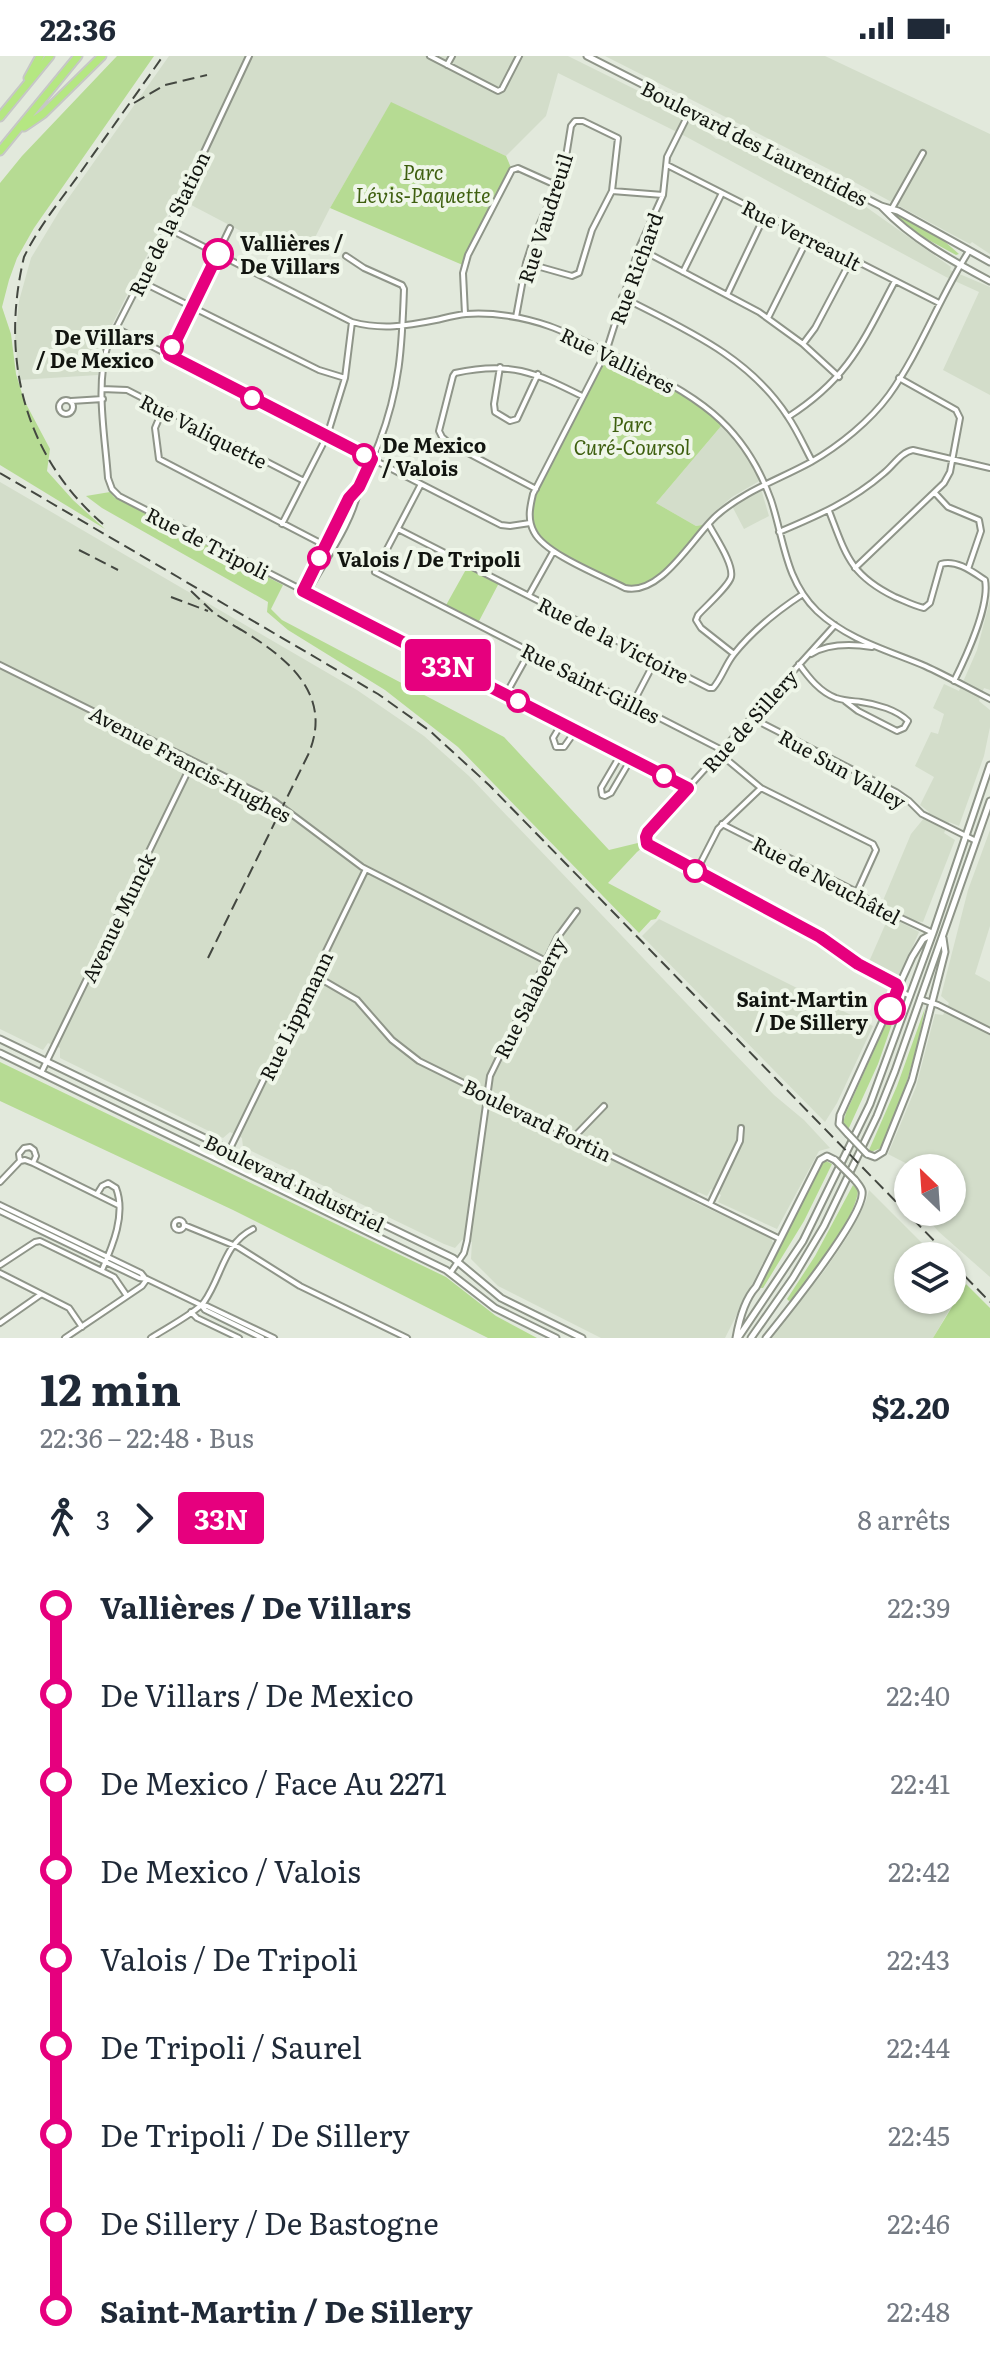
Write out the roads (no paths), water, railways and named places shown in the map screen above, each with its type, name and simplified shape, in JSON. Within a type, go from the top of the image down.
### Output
[{"type":"highway","points":[[22,91],[40,56]]},
{"type":"highway","points":[[0,117],[50,56]]},
{"type":"highway","points":[[0,151],[78,56]]},
{"type":"highway","points":[[15,133],[43,114],[102,56]]},
{"type":"main road","name":"Boulevard des Laurentides","points":[[587,56],[990,262]]},
{"type":"main road","name":"Boulevard des Laurentides","points":[[890,212],[917,236],[990,281]]},
{"type":"main road","points":[[737,1338],[807,1234],[880,1082],[990,765]]},
{"type":"main road","points":[[751,1338],[824,1226],[879,1110],[990,801]]},
{"type":"main road","points":[[933,933],[923,939],[917,948],[839,1119],[848,1134],[873,1157],[881,1155],[913,1076],[945,952],[943,936]]},
{"type":"main road","name":"Boulevard Industriel","points":[[0,1039],[458,1262],[497,1295],[582,1338]]},
{"type":"main road","name":"Boulevard Industriel","points":[[0,1053],[451,1272],[498,1310],[556,1338]]},
{"type":"main road","points":[[737,1338],[746,1303],[821,1159],[829,1156],[855,1180],[862,1191],[858,1205],[827,1259],[766,1338]]},
{"type":"main road","points":[[756,1287],[759,1293],[768,1295]]},
{"type":"main road","points":[[778,1298],[788,1304],[793,1303]]},
{"type":"street","name":"Rue de la Station","points":[[112,489],[108,478],[102,389],[104,358],[249,56]]},
{"type":"street","points":[[430,56],[498,91],[502,89],[519,56]]},
{"type":"street","points":[[447,65],[452,56]]},
{"type":"street","name":"Rue Richard","points":[[530,523],[529,509],[536,489],[606,352],[639,248],[663,195],[669,152],[691,109]]},
{"type":"street","name":"Rue Vaudreuil","points":[[516,317],[526,263],[564,169],[571,126],[575,121],[583,121],[618,138],[612,191]]},
{"type":"street","points":[[890,212],[923,153]]},
{"type":"street","name":"Rue Verreault","points":[[665,164],[939,303]]},
{"type":"street","points":[[465,314],[463,273],[468,255],[512,170],[518,168],[558,186]]},
{"type":"street","points":[[526,263],[572,276],[579,273],[592,230],[612,191],[663,195]]},
{"type":"street","points":[[683,272],[722,193]]},
{"type":"street","points":[[727,295],[765,215]]},
{"type":"street","name":"Rue Vallières","points":[[167,228],[352,322],[373,327],[403,327],[465,314],[516,317],[566,332],[674,385],[716,414],[756,465],[771,502],[792,574],[817,610],[835,625],[878,648],[927,667],[990,699]]},
{"type":"street","points":[[169,355],[230,228]]},
{"type":"street","points":[[768,318],[808,238]]},
{"type":"street","points":[[639,248],[768,318],[839,377]]},
{"type":"street","points":[[116,328],[501,525],[530,523],[543,544],[553,551],[634,590],[659,579],[708,524],[740,497],[812,461],[851,434],[889,395],[969,251]]},
{"type":"street","points":[[305,592],[356,502],[394,398],[402,355],[402,285],[346,256]]},
{"type":"street","points":[[803,344],[815,328],[852,259]]},
{"type":"street","points":[[140,281],[319,370],[345,378]]},
{"type":"street","points":[[788,417],[839,377],[856,356],[895,281]]},
{"type":"street","points":[[622,297],[727,353],[763,385],[788,417],[812,461]]},
{"type":"street","points":[[282,524],[327,436],[345,378],[352,322]]},
{"type":"street","points":[[536,489],[442,437],[439,431],[455,373],[500,367],[538,374],[582,396]]},
{"type":"street","points":[[500,367],[495,412],[510,421],[517,419],[538,374]]},
{"type":"street","points":[[855,568],[935,493],[950,472],[960,418],[956,410],[899,378]]},
{"type":"street","name":"Rue Valiquette","points":[[102,389],[127,390],[304,481]]},
{"type":"street","points":[[71,401],[103,399]]},
{"type":"street","points":[[163,409],[155,428],[159,459],[332,549]]},
{"type":"street","points":[[779,532],[829,511],[865,490],[906,451],[990,468]]},
{"type":"street","points":[[398,529],[421,484]]},
{"type":"street","points":[[305,592],[349,498],[359,487]]},
{"type":"street","name":"Rue de Tripoli","points":[[112,489],[119,496],[688,788]]},
{"type":"street","points":[[935,493],[948,507],[979,520],[981,531],[968,569]]},
{"type":"street","points":[[829,511],[846,556],[855,568],[878,588],[915,606],[924,608],[930,603],[941,564],[948,562],[968,569],[985,580],[986,590],[973,643],[954,681]]},
{"type":"street","points":[[708,524],[732,572],[730,580],[696,620],[701,628],[734,654]]},
{"type":"street","name":"Rue Saint-Gilles","points":[[398,529],[375,572],[721,751],[761,788],[873,844],[876,850],[857,892]]},
{"type":"street","name":"Rue de la Victoire","points":[[398,529],[709,688],[713,688],[734,654],[764,622],[803,594]]},
{"type":"street","points":[[529,595],[553,551]]},
{"type":"street","name":"Rue de Sillery","points":[[835,625],[648,832],[646,841],[650,847],[820,937],[910,996]]},
{"type":"street","name":"Rue de Sillery","points":[[806,657],[829,646],[878,648]]},
{"type":"street","points":[[506,694],[530,651]]},
{"type":"street","points":[[633,703],[655,661]]},
{"type":"street","points":[[799,664],[823,691],[858,711],[897,731],[904,728],[908,721],[892,711],[863,702],[845,701]]},
{"type":"street","name":"Avenue Francis-Hughes","points":[[0,665],[277,803],[366,869],[546,961]]},
{"type":"street","name":"Rue Sun Valley","points":[[752,718],[896,792],[922,814],[976,841]]},
{"type":"street","points":[[562,723],[553,738],[556,747],[564,747],[576,730]]},
{"type":"street","points":[[621,754],[601,788],[602,795],[611,793],[631,759]]},
{"type":"street","name":"Avenue Munck","points":[[41,1073],[193,761]]},
{"type":"street","points":[[696,872],[722,824],[761,788]]},
{"type":"street","name":"Rue de Neuchâtel","points":[[722,824],[933,933]]},
{"type":"street","name":"Rue Lippmann","points":[[224,1161],[366,869]]},
{"type":"street","name":"Rue Salaberry","points":[[451,1272],[465,1251],[491,1073],[558,936],[577,911]]},
{"type":"street","name":"Boulevard Fortin","points":[[314,975],[353,997],[411,1055],[780,1239]]},
{"type":"street","points":[[920,999],[990,1031]]},
{"type":"street","points":[[574,1137],[604,1106]]},
{"type":"street","points":[[710,1204],[740,1141],[741,1128]]},
{"type":"street","points":[[0,1182],[20,1161],[22,1150],[30,1147],[36,1153],[33,1163]]},
{"type":"street","points":[[20,1161],[33,1163],[118,1205]]},
{"type":"street","points":[[97,1194],[104,1184],[115,1186],[119,1194],[117,1228],[102,1270]]},
{"type":"street","points":[[0,1205],[106,1259]]},
{"type":"street","points":[[0,1211],[141,1273],[147,1279],[274,1338]]},
{"type":"street","points":[[184,1225],[233,1245],[300,1286],[407,1338]]},
{"type":"street","points":[[151,1338],[201,1305],[233,1245],[253,1229]]},
{"type":"street","points":[[0,1265],[39,1241],[102,1270],[118,1280],[127,1296]]},
{"type":"street","points":[[0,1273],[71,1309],[82,1327]]},
{"type":"street","points":[[65,1338],[147,1279]]},
{"type":"street","points":[[0,1323],[40,1295]]},
{"type":"street","points":[[201,1305],[205,1310],[262,1338]]},
{"type":"street","points":[[191,1312],[197,1318],[239,1338]]},
{"type":"railway","points":[[103,524],[76,497],[54,468],[37,436],[25,403],[18,368],[15,332],[17,295],[24,257],[36,236],[163,56]]},
{"type":"railway","points":[[134,103],[165,85],[207,75]]},
{"type":"railway","points":[[0,473],[378,694],[430,731],[489,785],[935,1242]]},
{"type":"railway","points":[[79,550],[118,570]]},
{"type":"railway","points":[[191,591],[214,613],[241,630]]},
{"type":"railway","points":[[171,597],[208,611]]},
{"type":"railway","points":[[208,958],[308,755],[315,732],[315,712],[299,676],[269,648],[233,625]]},
{"type":"railway","points":[[966,1277],[990,1302]]},
{"type":"place","name":"Vallières / De Villars","points":[[218,254]]},
{"type":"place","name":"De Villars / De Mexico","points":[[172,347]]},
{"type":"place","name":"De Mexico / Valois","points":[[364,455]]},
{"type":"place","name":"Valois / De Tripoli","points":[[319,558]]},
{"type":"place","name":"Saint-Martin / De Sillery","points":[[890,1009]]},
{"type":"park label","name":"Parc Lévis-Paquette","points":[[423,182]]},
{"type":"park label","name":"Parc Curé-Coursol","points":[[632,434]]}]
